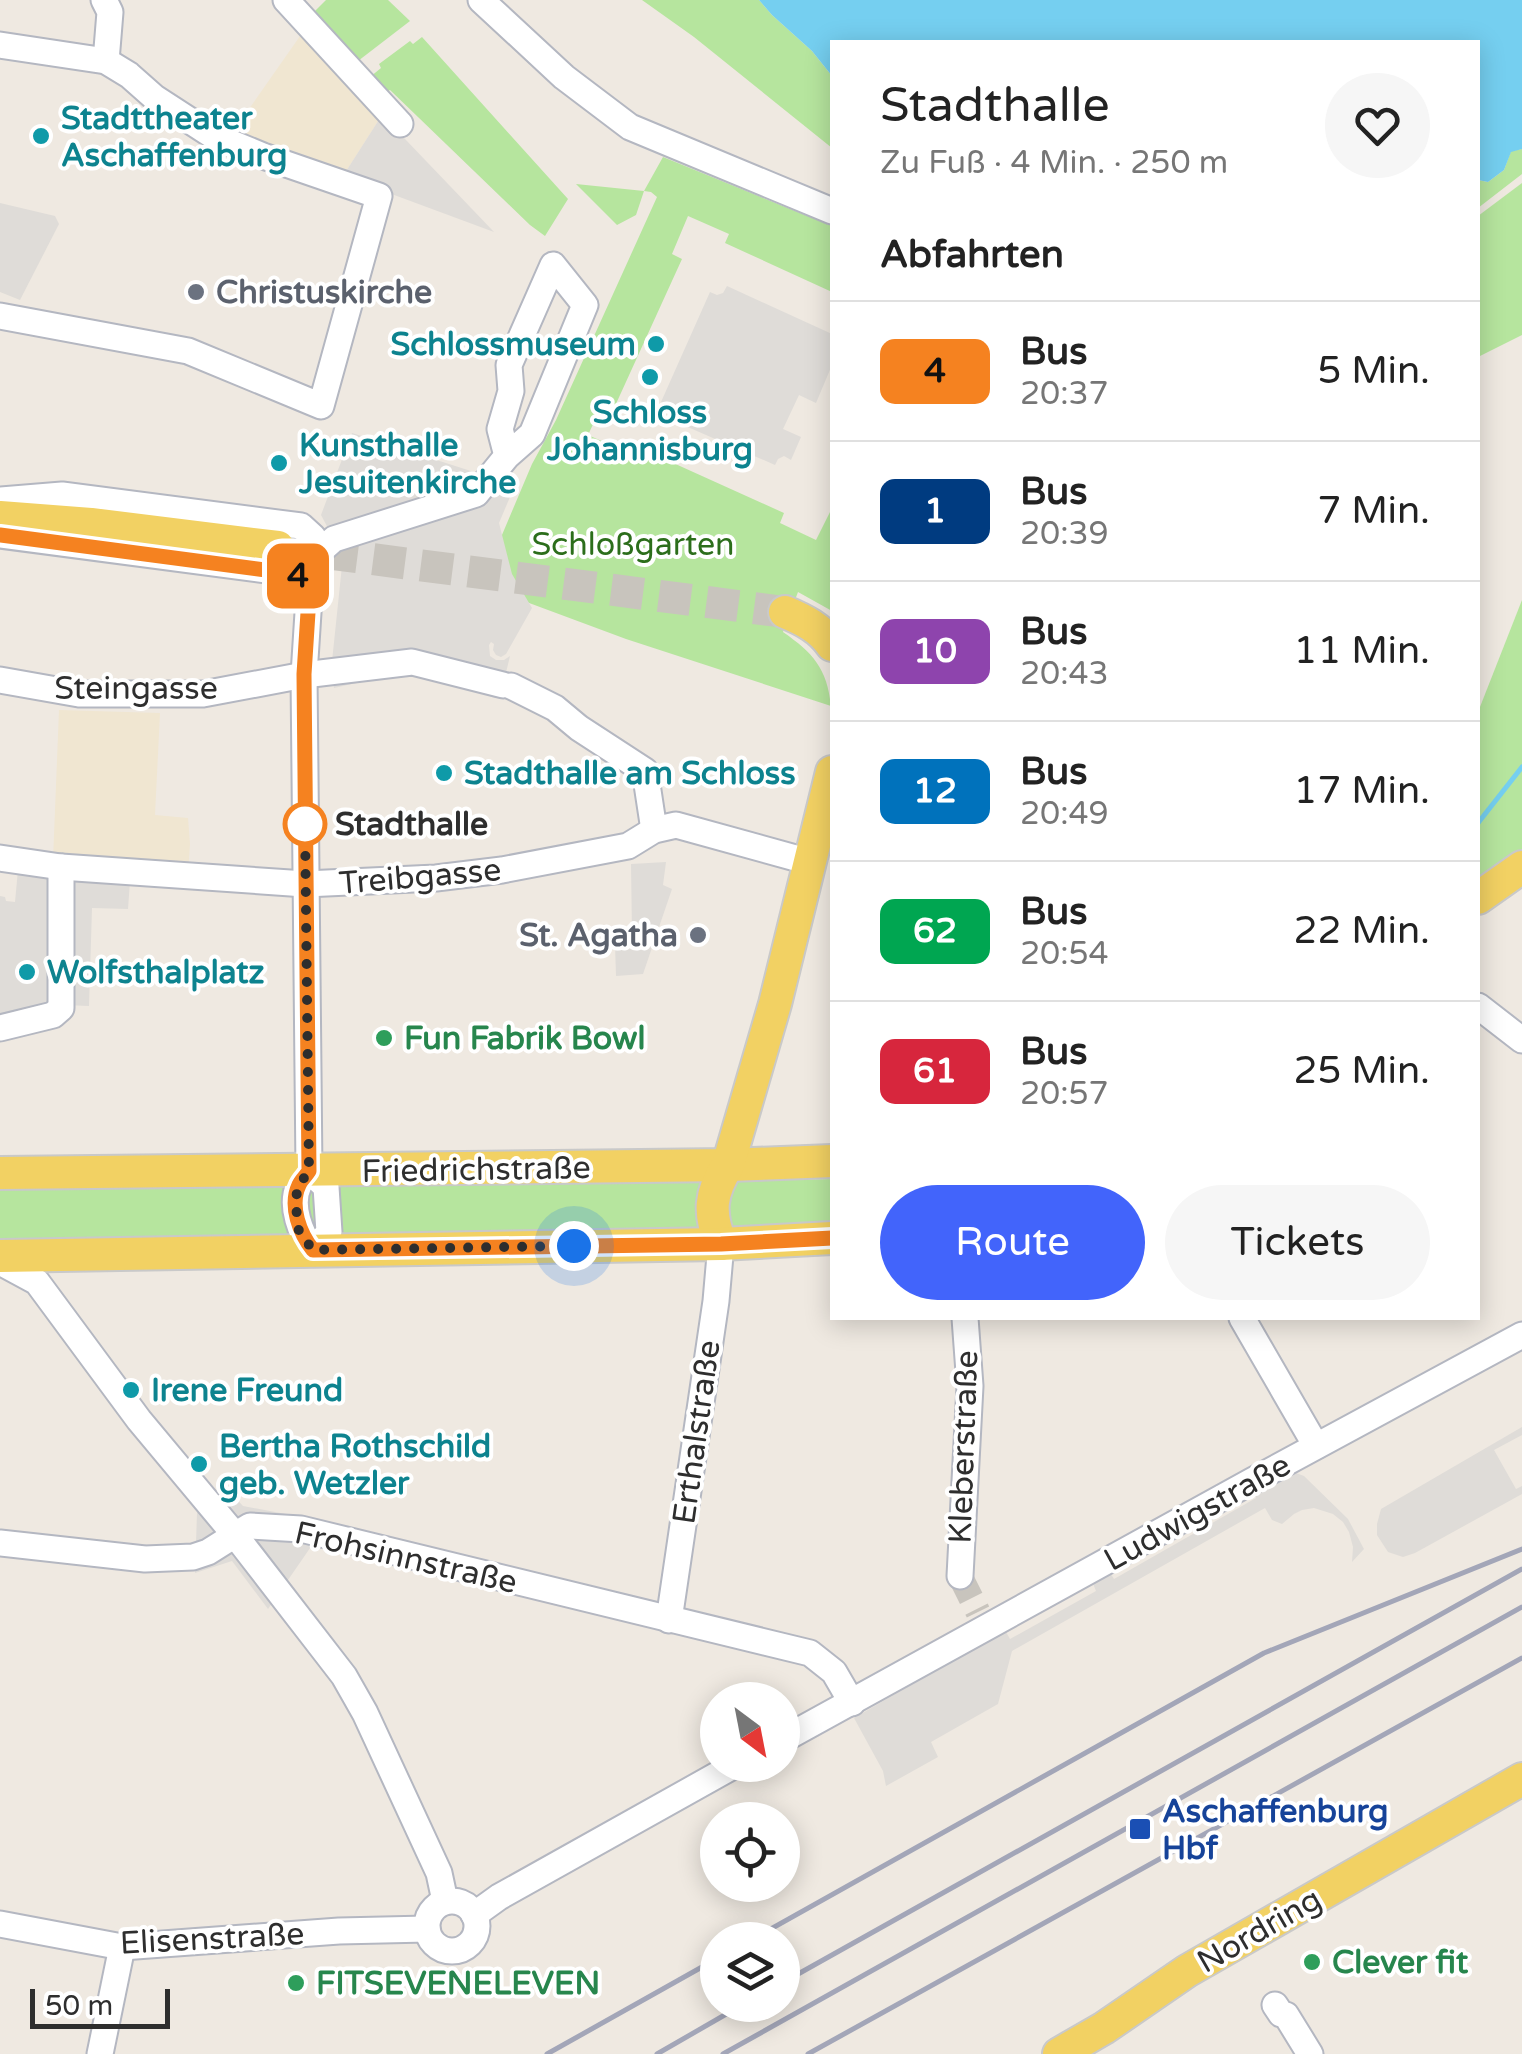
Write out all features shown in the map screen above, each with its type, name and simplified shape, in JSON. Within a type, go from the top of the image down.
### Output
[{"type":"main road","points":[[0,517],[292,549]]},
{"type":"main road","points":[[784,612],[808,622],[830,642]]},
{"type":"main road","name":"Erthalstraße","points":[[721,1244],[734,1220],[736,1183],[728,1166],[775,1004],[810,862],[827,821],[830,792]]},
{"type":"main road","points":[[1480,897],[1522,867]]},
{"type":"main road","name":"Friedrichstraße","points":[[0,1173],[728,1166],[830,1161]]},
{"type":"main road","points":[[0,1259],[721,1244],[830,1238]]},
{"type":"main road","name":"Nordring","points":[[1059,2054],[1187,1971],[1522,1779]]},
{"type":"main road","name":"Nordring","points":[[1104,2028],[1190,1991],[1522,1802]]},
{"type":"street","points":[[104,0],[110,12],[106,61]]},
{"type":"street","points":[[286,0],[400,124]]},
{"type":"street","points":[[481,0],[564,77],[630,128],[830,209]]},
{"type":"street","points":[[0,45],[106,61],[212,135],[379,196],[321,406],[188,351],[0,316]]},
{"type":"street","points":[[309,597],[318,552],[334,539],[476,494],[507,456],[532,434],[585,305],[553,265],[509,365],[512,391],[500,429],[507,456]]},
{"type":"street","points":[[0,500],[62,495],[292,549]]},
{"type":"street","points":[[0,534],[318,552]]},
{"type":"street","points":[[292,549],[309,597],[318,673],[306,884],[309,1171],[297,1188],[296,1207],[299,1232],[313,1250]]},
{"type":"street","name":"Steingasse","points":[[0,680],[79,694],[202,694],[318,673],[412,662],[507,686],[555,708],[645,771],[654,830]]},
{"type":"street","points":[[654,830],[676,825],[810,862]]},
{"type":"street","name":"Treibgasse","points":[[0,858],[62,867],[306,884],[436,878],[502,870],[628,846],[654,830]]},
{"type":"street","points":[[0,1028],[53,1016],[61,1008],[62,867]]},
{"type":"street","points":[[1480,1008],[1522,1040]]},
{"type":"street","name":"Erthalstraße","points":[[669,1620],[721,1244]]},
{"type":"street","points":[[0,1259],[37,1282],[139,1420],[326,1651],[358,1701],[440,1873],[445,1901]]},
{"type":"street","name":"Kleberstraße","points":[[960,1576],[970,1386],[965,1320]]},
{"type":"street","points":[[1243,1320],[1316,1446]]},
{"type":"street","name":"Ludwigstraße","points":[[862,1697],[982,1620],[1522,1335]]},
{"type":"street","name":"Frohsinnstraße","points":[[0,1543],[145,1560],[208,1552],[250,1526],[301,1528],[810,1654],[862,1697]]},
{"type":"street","points":[[800,1730],[862,1697]]},
{"type":"street","name":"Elisenstraße","points":[[0,1924],[122,1947],[426,1928],[436,1945],[459,1950],[474,1938],[474,1915],[499,1897],[705,1782]]},
{"type":"street","points":[[426,1928],[431,1911],[445,1901],[462,1902],[474,1915]]},
{"type":"street","points":[[100,2054],[122,1947]]},
{"type":"street","points":[[1282,2008],[1310,2054]]},
{"type":"shaded area","points":[[305,29],[382,115],[343,176],[230,136]]},
{"type":"shaded area","points":[[382,115],[494,232],[343,176]]},
{"type":"shaded area","points":[[0,203],[55,216],[59,224],[20,300],[0,292]]},
{"type":"shaded area","points":[[727,286],[830,333],[830,370],[816,403],[799,395],[783,429],[801,437],[791,460],[784,456],[775,465],[667,418],[668,405],[661,402],[710,292],[723,293]]},
{"type":"shaded area","points":[[352,433],[515,485],[499,523],[512,574],[532,608],[506,654],[496,655],[494,644],[489,645],[490,656],[496,660],[510,656],[503,685],[495,698],[412,676],[334,688],[331,671],[343,556],[321,515]]},
{"type":"shaded area","points":[[59,710],[160,713],[155,815],[188,818],[188,873],[53,860]]},
{"type":"shaded area","points":[[666,862],[663,885],[672,889],[643,974],[616,976],[618,934],[632,934],[631,864]]},
{"type":"shaded area","name":"Wolfsthalplatz","points":[[18,870],[38,873],[50,881],[55,1005],[0,1021],[0,896],[15,902]]},
{"type":"shaded area","points":[[67,880],[130,881],[128,909],[92,908],[89,1006],[64,1005]]},
{"type":"shaded area","points":[[1522,1427],[1522,1435],[1494,1450],[1516,1489],[1522,1486],[1522,1494],[1415,1553],[1403,1557],[1388,1552],[1377,1535],[1381,1509]]},
{"type":"shaded area","points":[[1296,1473],[1304,1476],[1348,1519],[1364,1549],[1352,1562],[1349,1532],[1333,1514],[1314,1508],[1302,1510],[1282,1524],[1272,1520],[1265,1508],[1012,1651],[998,1704],[931,1742],[938,1757],[886,1786],[883,1771],[854,1718],[1005,1630],[1010,1639],[1096,1591],[1092,1581],[1109,1571],[1114,1579],[1256,1498],[1253,1490],[1262,1484],[1277,1483]]},
{"type":"shaded area","points":[[229,1491],[243,1506],[328,1522],[268,1609],[232,1561],[195,1573],[197,1513]]},
{"type":"green space","points":[[326,0],[388,0],[410,21],[358,61],[313,13]]},
{"type":"green space","points":[[642,0],[759,0],[830,74],[830,146]]},
{"type":"green space","points":[[422,37],[568,199],[545,236],[390,90],[384,94],[370,77],[381,68],[379,64]]},
{"type":"green space","points":[[1522,149],[1522,174],[1480,206],[1480,180],[1488,182],[1504,170],[1511,151]]},
{"type":"green space","name":"Schloßgarten","points":[[663,157],[830,225],[830,291],[725,243],[729,234],[688,216],[672,254],[682,259],[615,406],[604,401],[588,435],[624,451],[629,443],[784,513],[780,523],[816,540],[830,512],[830,610],[798,592],[783,632],[817,663],[826,681],[830,706],[626,639],[513,597],[499,542],[657,197],[644,191]]},
{"type":"green space","points":[[1522,183],[1522,335],[1480,356],[1480,214]]},
{"type":"green space","points":[[576,184],[644,191],[636,215],[617,225]]},
{"type":"green space","points":[[1522,600],[1522,849],[1480,879],[1480,707]]},
{"type":"green space","points":[[830,1179],[830,1222],[760,1230],[0,1242],[0,1188],[278,1182],[658,1183]]},
{"type":"water","points":[[759,0],[1522,0],[1522,149],[1511,152],[1504,170],[1488,182],[1480,180],[1480,40],[830,40],[830,74],[812,51]]},
{"type":"waterway","points":[[1480,820],[1522,767]]},
{"type":"tunnel","points":[[278,547],[785,612]]},
{"type":"tunnel","points":[[960,1576],[978,1612]]},
{"type":"railway","points":[[783,1922],[1264,1653],[1522,1549]]},
{"type":"railway","points":[[800,1973],[1522,1569]]},
{"type":"railway","points":[[723,2054],[1522,1607]]},
{"type":"railway","points":[[808,2054],[1522,1658]]},
{"type":"railway","points":[[547,2054],[700,1968]]},
{"type":"railway","points":[[657,2054],[713,2022]]},
{"type":"bus line","name":"4","points":[[0,535],[296,574],[309,597],[304,674],[309,1171],[297,1188],[296,1207],[299,1232],[313,1250],[721,1244],[830,1238]]},
{"type":"place","name":"Stadttheater Aschaffenburg","points":[[41,136]]},
{"type":"place","name":"Christuskirche","points":[[196,292]]},
{"type":"place","name":"Schlossmuseum","points":[[656,344]]},
{"type":"place","name":"Schloss Johannisburg","points":[[650,377]]},
{"type":"place","name":"Kunsthalle Jesuitenkirche","points":[[279,463]]},
{"type":"place","name":"Stadthalle am Schloss","points":[[444,773]]},
{"type":"place","name":"Stadthalle","points":[[305,824]]},
{"type":"place","name":"St. Agatha","points":[[698,935]]},
{"type":"place","name":"Wolfsthalplatz","points":[[27,972]]},
{"type":"place","name":"Fun Fabrik Bowl","points":[[384,1038]]},
{"type":"place","name":"Irene Freund","points":[[131,1390]]},
{"type":"place","name":"Bertha Rothschild geb. Wetzler","points":[[199,1464]]},
{"type":"place","name":"Aschaffenburg Hbf","points":[[1140,1829]]},
{"type":"place","name":"Clever fit","points":[[1312,1962]]},
{"type":"place","name":"FITSEVENELEVEN","points":[[296,1983]]},
{"type":"route","points":[[305,824],[309,1171],[297,1188],[299,1232],[313,1250],[574,1246]]}]
